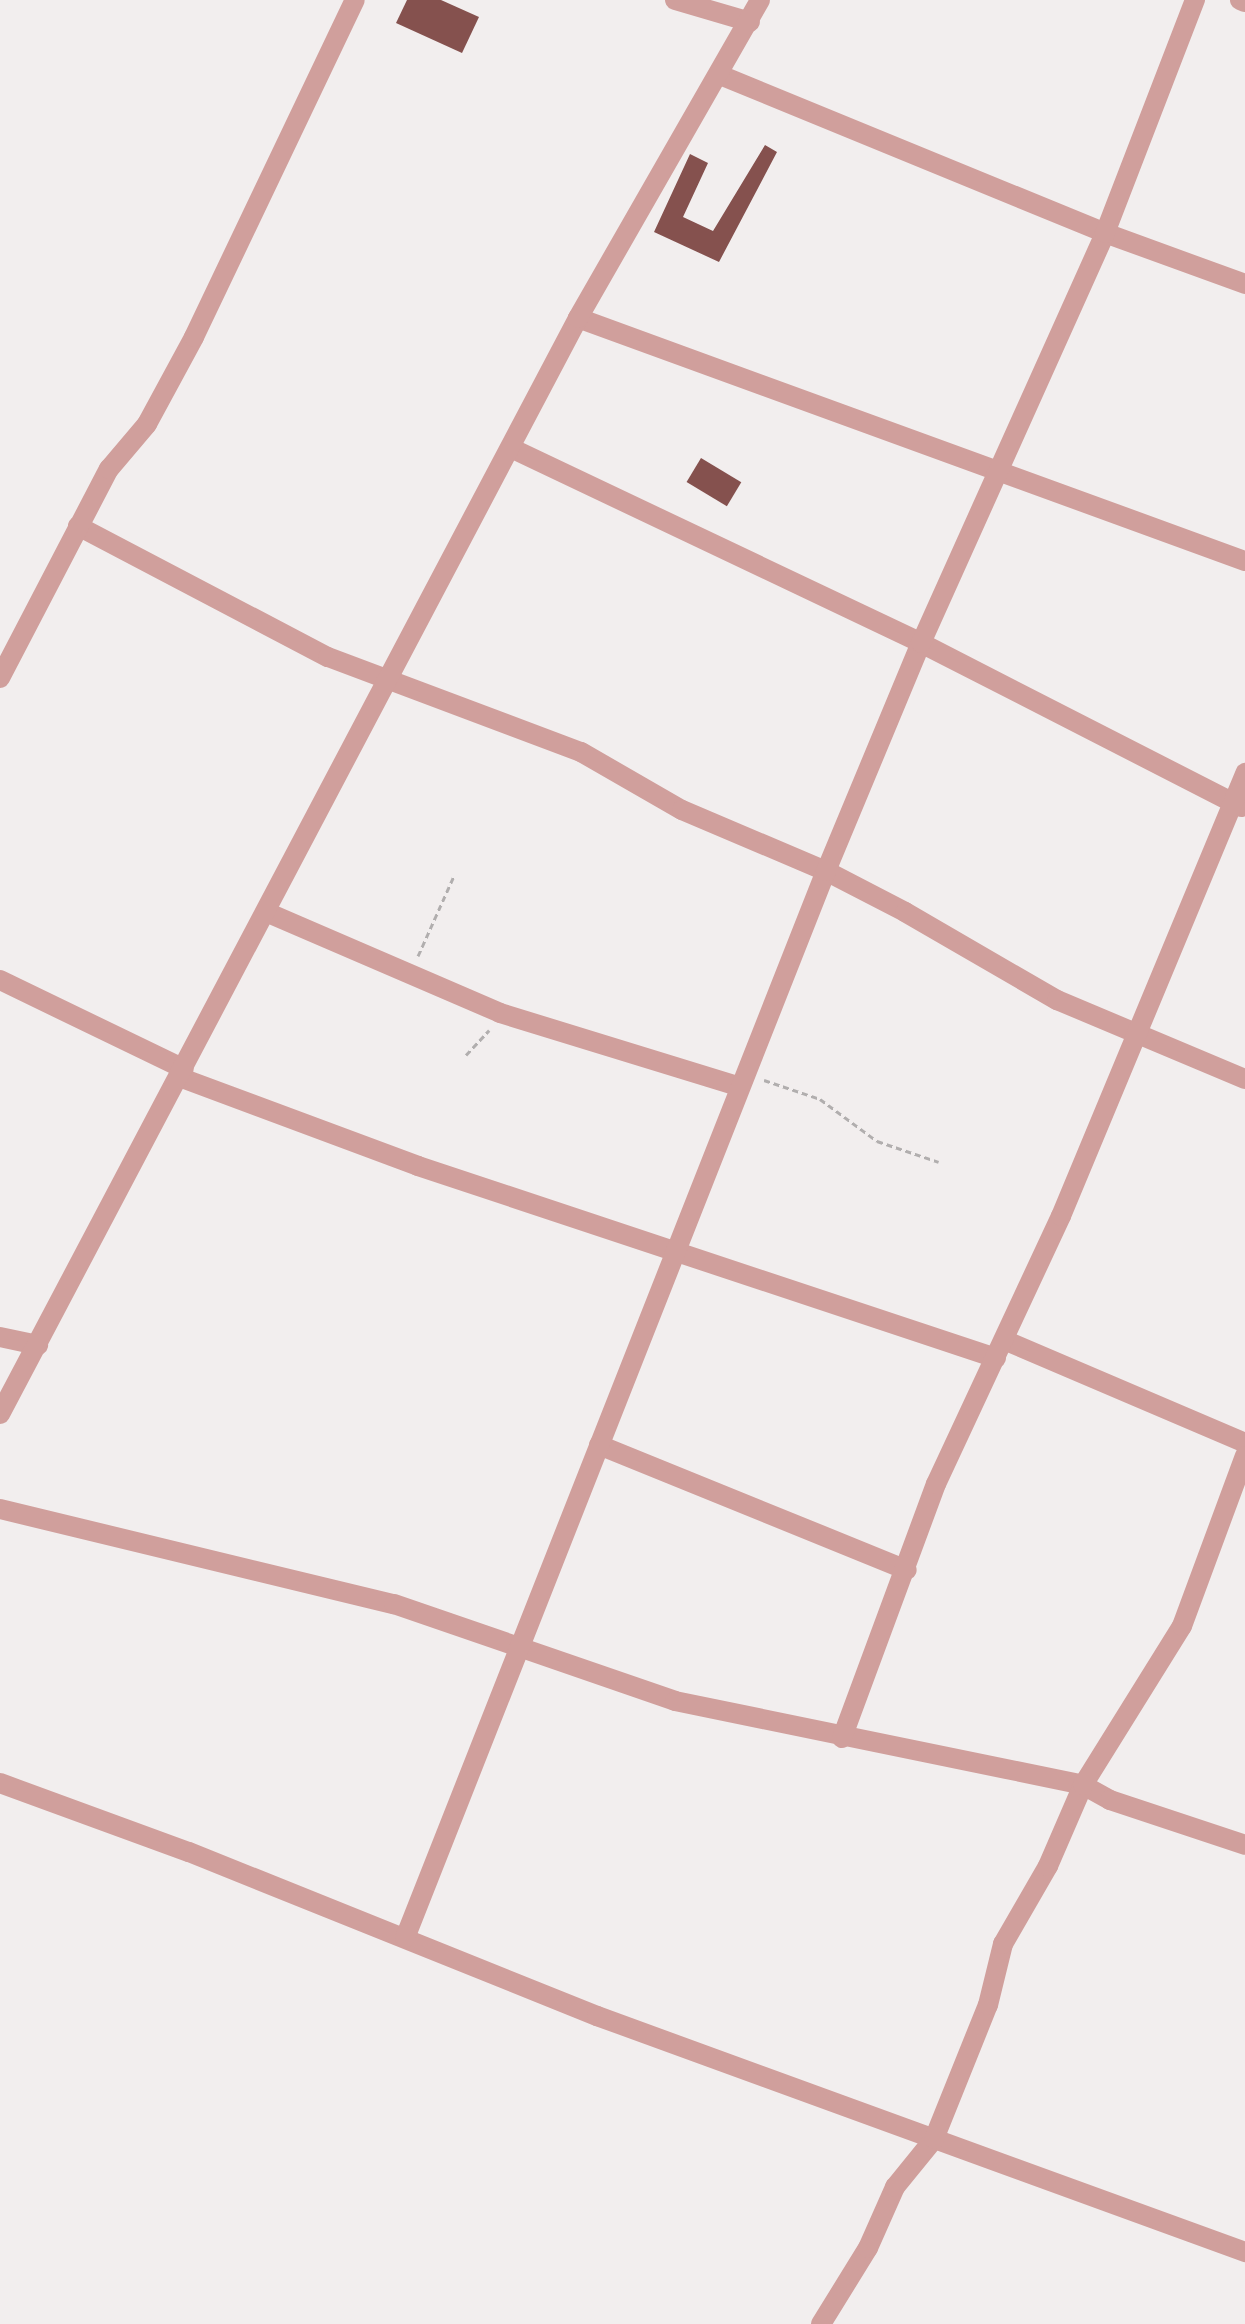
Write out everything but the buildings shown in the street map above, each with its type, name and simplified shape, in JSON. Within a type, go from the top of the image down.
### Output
[{"type":"street","points":[[0,678],[109,469],[147,424],[194,337],[355,0]]},
{"type":"street","points":[[675,0],[750,22]]},
{"type":"street","points":[[0,1414],[182,1073],[384,680],[513,449],[578,318],[720,75],[760,0]]},
{"type":"street","points":[[405,1938],[516,1648],[826,871],[921,643],[1003,470],[1105,233],[1195,0]]},
{"type":"street","points":[[720,75],[1105,233],[1245,284]]},
{"type":"street","points":[[578,318],[1003,470],[1245,561]]},
{"type":"street","points":[[513,449],[921,643],[1240,805]]},
{"type":"street","points":[[78,526],[301,644],[384,680],[570,747],[682,810],[826,871],[1057,1000],[1136,1036],[1245,1079]]},
{"type":"street","points":[[842,1738],[907,1570],[936,1484],[1000,1349],[1240,805],[1245,773]]},
{"type":"street","points":[[266,912],[500,1013],[742,1080]]},
{"type":"street","points":[[0,980],[182,1073],[418,1166],[676,1250],[1000,1349],[1245,1443]]},
{"type":"street","points":[[0,1337],[38,1345]]},
{"type":"street","points":[[599,1445],[907,1570]]},
{"type":"street","points":[[821,2324],[862,2259],[895,2187],[934,2139],[988,2005],[1003,1944],[1048,1866],[1083,1785],[1182,1626],[1245,1456]]},
{"type":"street","points":[[0,1509],[394,1604],[675,1701],[842,1738],[1083,1785],[1110,1800],[1245,1845]]},
{"type":"street","points":[[0,1783],[405,1938],[597,2016],[1245,2252]]},
{"type":"path","points":[[406,975],[454,876]]},
{"type":"path","points":[[466,1055],[480,1044],[500,1013]]},
{"type":"path","points":[[742,1080],[820,1099],[877,1141],[939,1162]]}]
